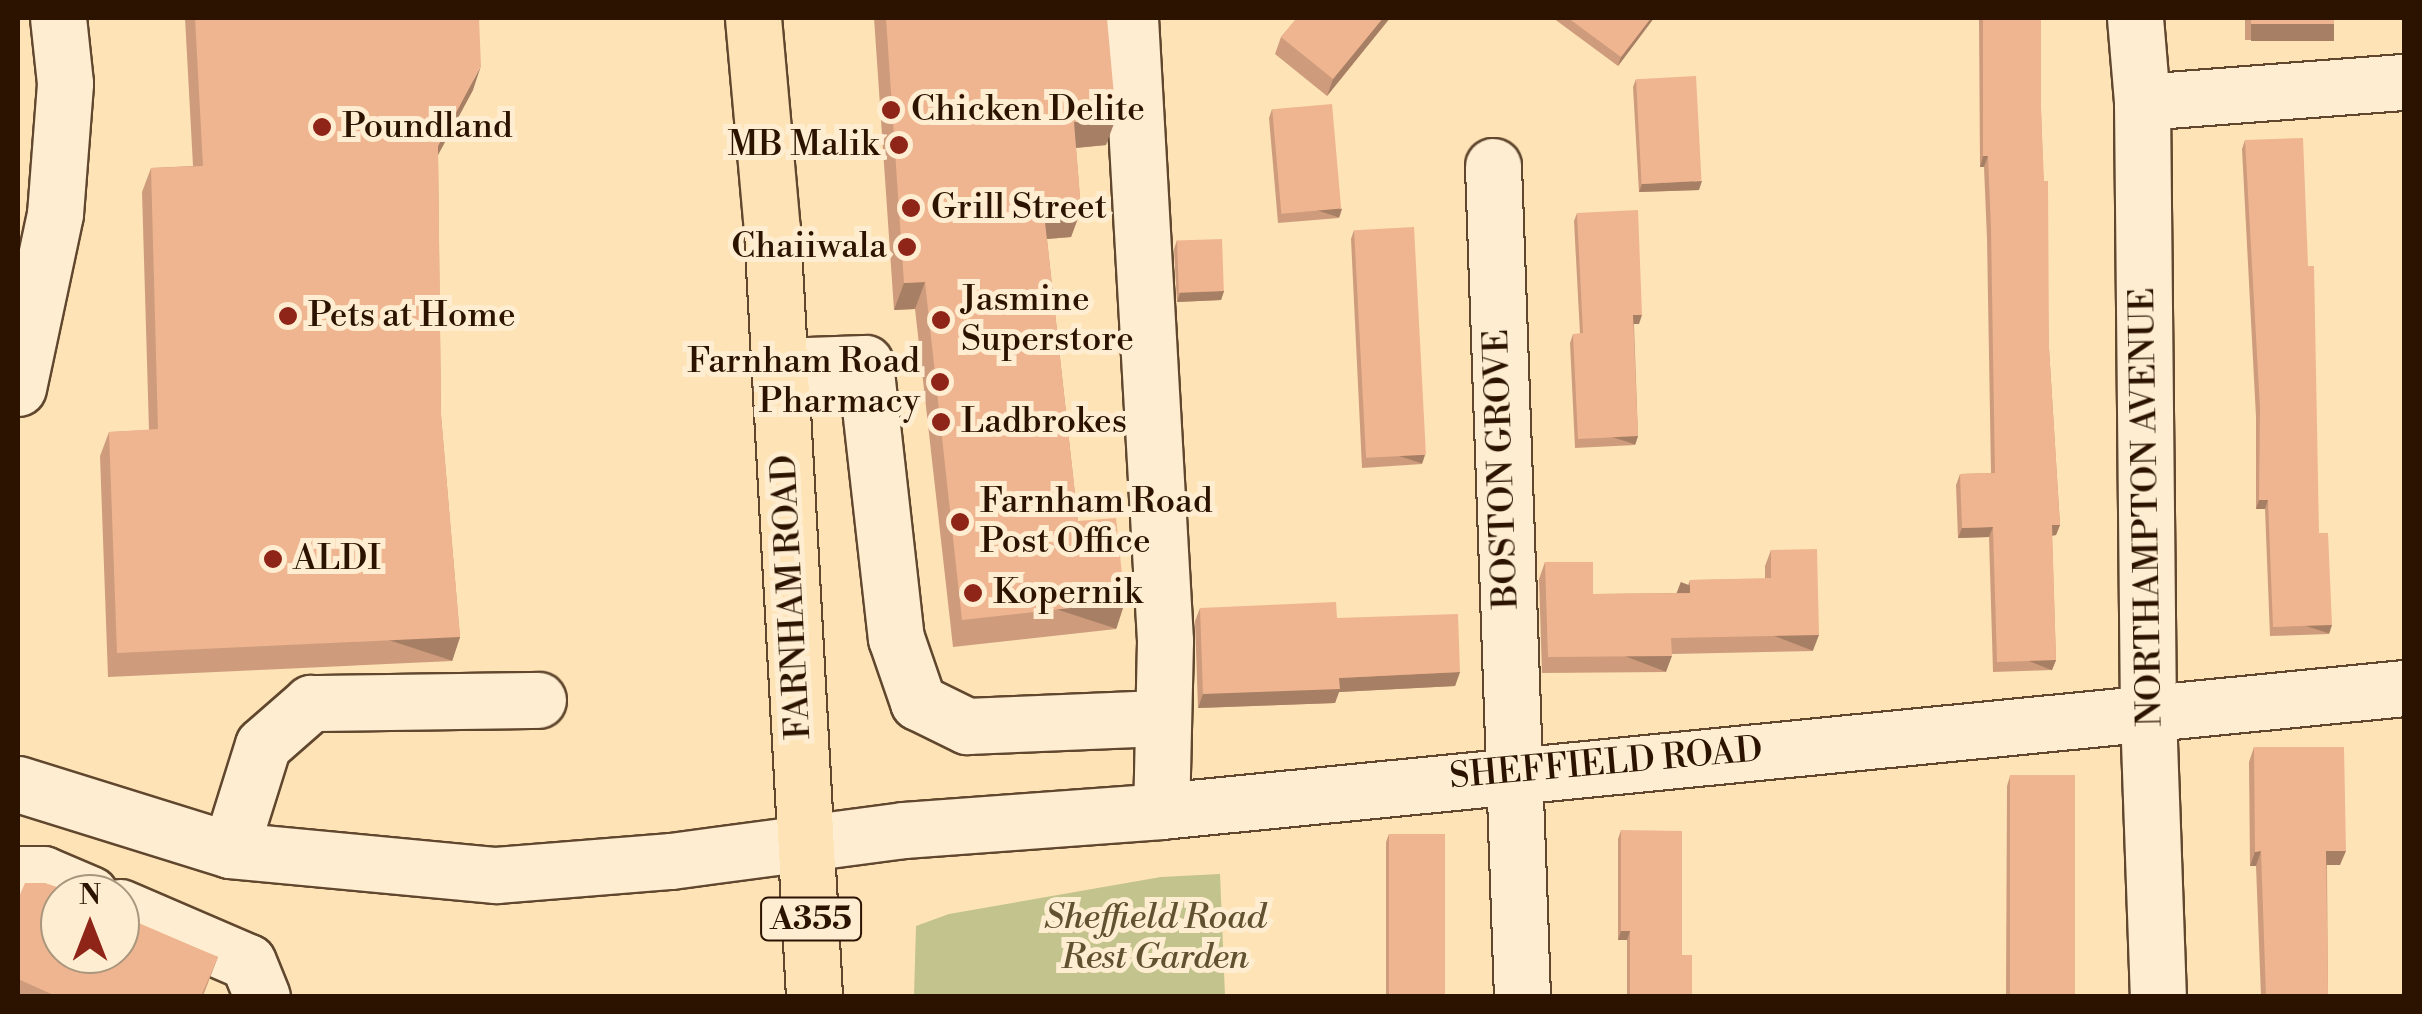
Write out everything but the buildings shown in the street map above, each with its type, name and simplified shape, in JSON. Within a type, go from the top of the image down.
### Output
[{"type":"main road","name":"FARNHAM ROAD","points":[[754,18],[779,366],[814,996]]},
{"type":"street","points":[[18,388],[55,214],[66,83],[58,18]]},
{"type":"street","points":[[1130,18],[1165,641],[1160,718],[1161,810]]},
{"type":"street","name":"NORTHAMPTON AVENUE","points":[[2135,18],[2142,102],[2148,713],[2158,996]]},
{"type":"street","points":[[2142,102],[2404,82]]},
{"type":"street","name":"BOSTON GROVE","points":[[1493,166],[1522,996]]},
{"type":"street","points":[[779,366],[865,362],[896,638],[918,702],[967,726],[1160,718]]},
{"type":"street","name":"SHEFFIELD ROAD","points":[[18,784],[230,850],[496,875],[671,861],[904,830],[1161,810],[1512,772],[2404,688]]},
{"type":"street","points":[[230,850],[263,744],[311,703],[538,700]]},
{"type":"street","points":[[140,918],[255,979]]},
{"type":"green space","name":"Sheffield Road Rest Garden","points":[[1220,874],[1225,996],[914,996],[916,926],[949,914],[1161,877]]},
{"type":"place","name":"Chicken Delite","points":[[891,110]]},
{"type":"place","name":"Poundland","points":[[322,127]]},
{"type":"place","name":"MB Malik","points":[[899,145]]},
{"type":"place","name":"Grill Street","points":[[911,208]]},
{"type":"place","name":"Chaiiwala","points":[[907,247]]},
{"type":"place","name":"Pets at Home","points":[[288,316]]},
{"type":"place","name":"Jasmine Superstore","points":[[941,320]]},
{"type":"place","name":"Farnham Road Pharmacy","points":[[940,382]]},
{"type":"place","name":"Ladbrokes","points":[[941,422]]},
{"type":"place","name":"Farnham Road Post Office","points":[[960,522]]},
{"type":"place","name":"ALDI","points":[[273,559]]},
{"type":"place","name":"Kopernik","points":[[973,593]]}]
